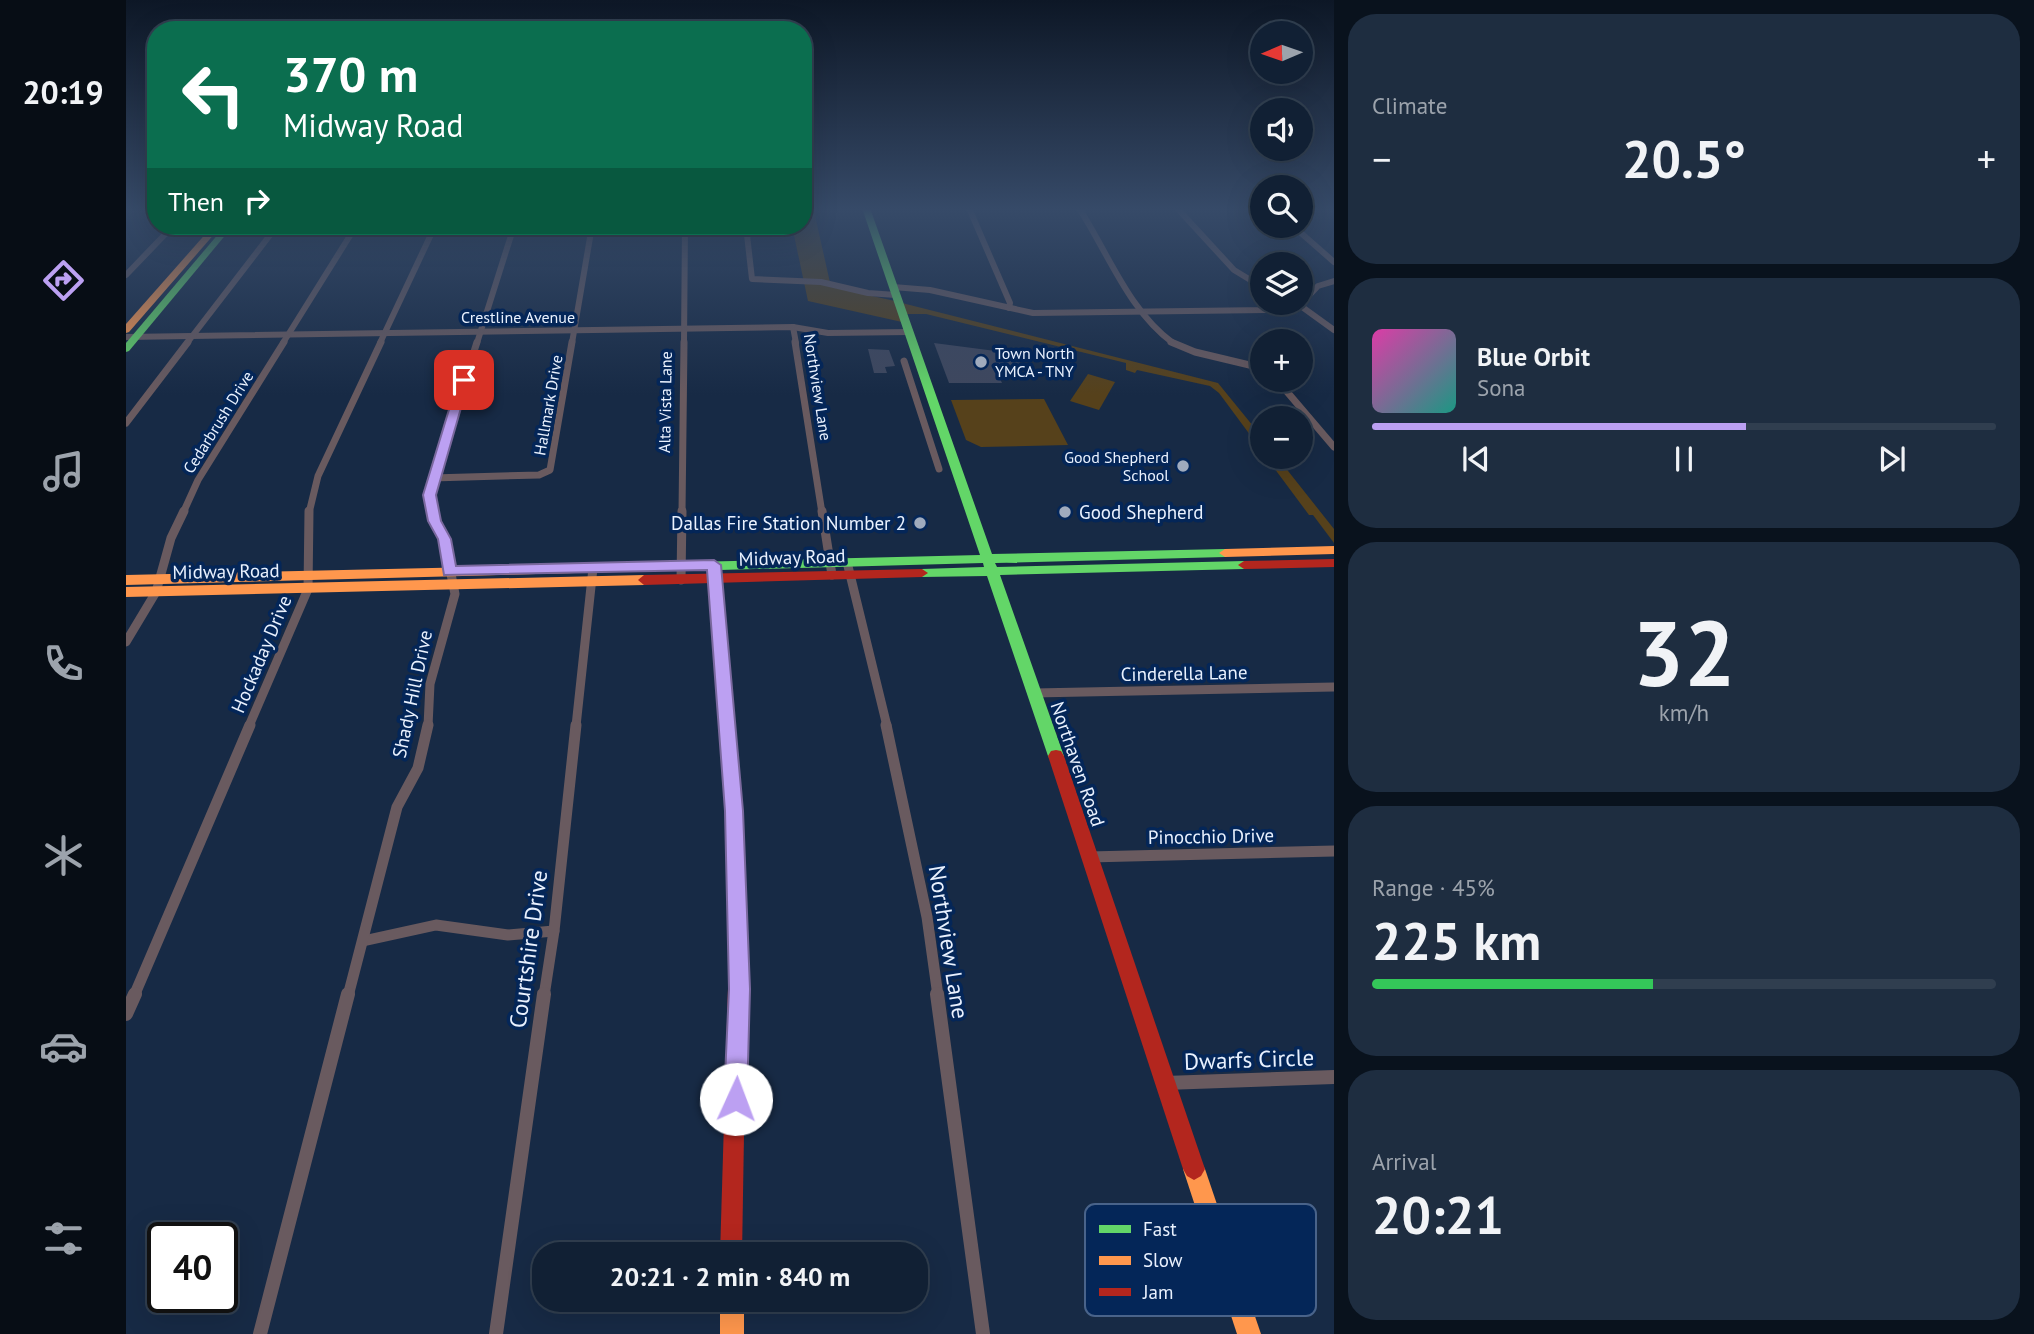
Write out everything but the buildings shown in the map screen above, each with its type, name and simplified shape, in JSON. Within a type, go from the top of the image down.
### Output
[{"type":"main road","points":[[126,349],[129,335],[181,270]]},
{"type":"main road","points":[[129,335],[188,270]]},
{"type":"main road","name":"Northaven Road","points":[[887,270],[909,332],[916,375],[948,444],[991,565],[1205,1204]]},
{"type":"main road","name":"Midway Road","points":[[991,565],[1334,550]]},
{"type":"main road","name":"Midway Road","points":[[126,580],[157,585],[991,565],[1334,563]]},
{"type":"main road","points":[[714,572],[734,811],[738,957],[731,1242]]},
{"type":"main road","name":"Midway Road","points":[[126,592],[157,585]]},
{"type":"main road","points":[[732,1312],[732,1334]]},
{"type":"main road","name":"Northaven Road","points":[[1243,1316],[1249,1334]]},
{"type":"street","points":[[126,423],[243,270]]},
{"type":"street","name":"Cedarbrush Drive","points":[[126,642],[157,585],[182,510],[329,270]]},
{"type":"street","name":"Hockaday Drive","points":[[126,1014],[307,582],[309,505],[318,476],[414,270]]},
{"type":"street","name":"Shady Hill Drive","points":[[260,1334],[397,807],[418,768],[428,729],[428,697],[455,594],[444,539],[430,506],[432,478],[500,270]]},
{"type":"street","name":"Hallmark Drive","points":[[432,478],[539,475],[551,470],[584,270]]},
{"type":"street","name":"Alta Vista Lane","points":[[681,573],[685,270]]},
{"type":"street","points":[[751,270],[752,279],[821,282],[868,293],[930,290],[1033,313],[1250,310]]},
{"type":"street","points":[[996,270],[1010,303],[1009,308]]},
{"type":"street","points":[[1114,270],[1162,336],[1177,345],[1250,365]]},
{"type":"street","points":[[1234,270],[1250,280]]},
{"type":"street","points":[[1313,290],[1334,281]]},
{"type":"street","points":[[1313,315],[1334,330]]},
{"type":"street","name":"Crestline Avenue","points":[[129,335],[684,331],[793,327],[828,333],[909,332]]},
{"type":"street","name":"Northview Lane","points":[[793,327],[831,569]]},
{"type":"street","points":[[904,361],[916,375],[939,469]]},
{"type":"street","points":[[1287,392],[1334,447]]},
{"type":"street","points":[[931,444],[948,444]]},
{"type":"street","name":"Northview Lane","points":[[848,568],[899,777],[927,917],[983,1334]]},
{"type":"street","name":"Courtshire Drive","points":[[496,1334],[528,1091],[554,931],[592,575]]},
{"type":"street","name":"Cinderella Lane","points":[[1034,693],[1334,687]]},
{"type":"street","name":"Pinocchio Drive","points":[[1089,857],[1334,851]]},
{"type":"street","points":[[363,941],[436,925],[508,935],[554,931]]},
{"type":"street","name":"Dwarfs Circle","points":[[1165,1083],[1334,1077]]},
{"type":"shaded area","points":[[801,270],[827,270],[831,287],[895,301],[902,322],[808,301]]},
{"type":"shaded area","points":[[902,303],[1218,383],[1250,422],[1250,435],[1219,393],[1210,386],[1137,370],[1135,373],[1126,370],[1126,363],[926,314],[906,314]]},
{"type":"shaded area","points":[[1088,374],[1115,382],[1099,410],[1070,401]]},
{"type":"shaded area","points":[[1044,399],[1068,445],[981,447],[966,440],[951,400]]},
{"type":"shaded area","points":[[1275,469],[1286,469],[1334,529],[1334,543],[1313,515],[1309,515]]},
{"type":"traffic: fast","points":[[126,349],[192,270]]},
{"type":"traffic: fast","points":[[888,270],[1056,756]]},
{"type":"traffic: fast","points":[[651,567],[1225,553]]},
{"type":"traffic: fast","points":[[922,573],[1244,565]]},
{"type":"traffic: fast","points":[[714,571],[734,811],[738,955]]},
{"type":"traffic: slow","points":[[126,330],[178,270]]},
{"type":"traffic: slow","points":[[1225,553],[1334,550]]},
{"type":"traffic: slow","points":[[126,580],[651,567]]},
{"type":"traffic: slow","points":[[126,592],[644,580]]},
{"type":"traffic: slow","points":[[1194,1169],[1206,1204]]},
{"type":"traffic: slow","points":[[732,1312],[732,1334]]},
{"type":"traffic: slow","points":[[1243,1316],[1249,1334]]},
{"type":"traffic: jam","points":[[1244,565],[1334,563]]},
{"type":"traffic: jam","points":[[644,580],[922,573]]},
{"type":"traffic: jam","points":[[1056,756],[1194,1169]]},
{"type":"traffic: jam","points":[[731,1242],[738,955]]},
{"type":"place","name":"Town North YMCA - TNY","points":[[981,362]]},
{"type":"place","name":"Good Shepherd School","points":[[1183,466]]},
{"type":"place","name":"Good Shepherd","points":[[1065,512]]},
{"type":"place","name":"Dallas Fire Station Number 2","points":[[920,523]]},
{"type":"route","points":[[464,380],[429,495],[435,521],[444,539],[449,571],[714,565],[734,811],[739,989],[736,1099]]}]
